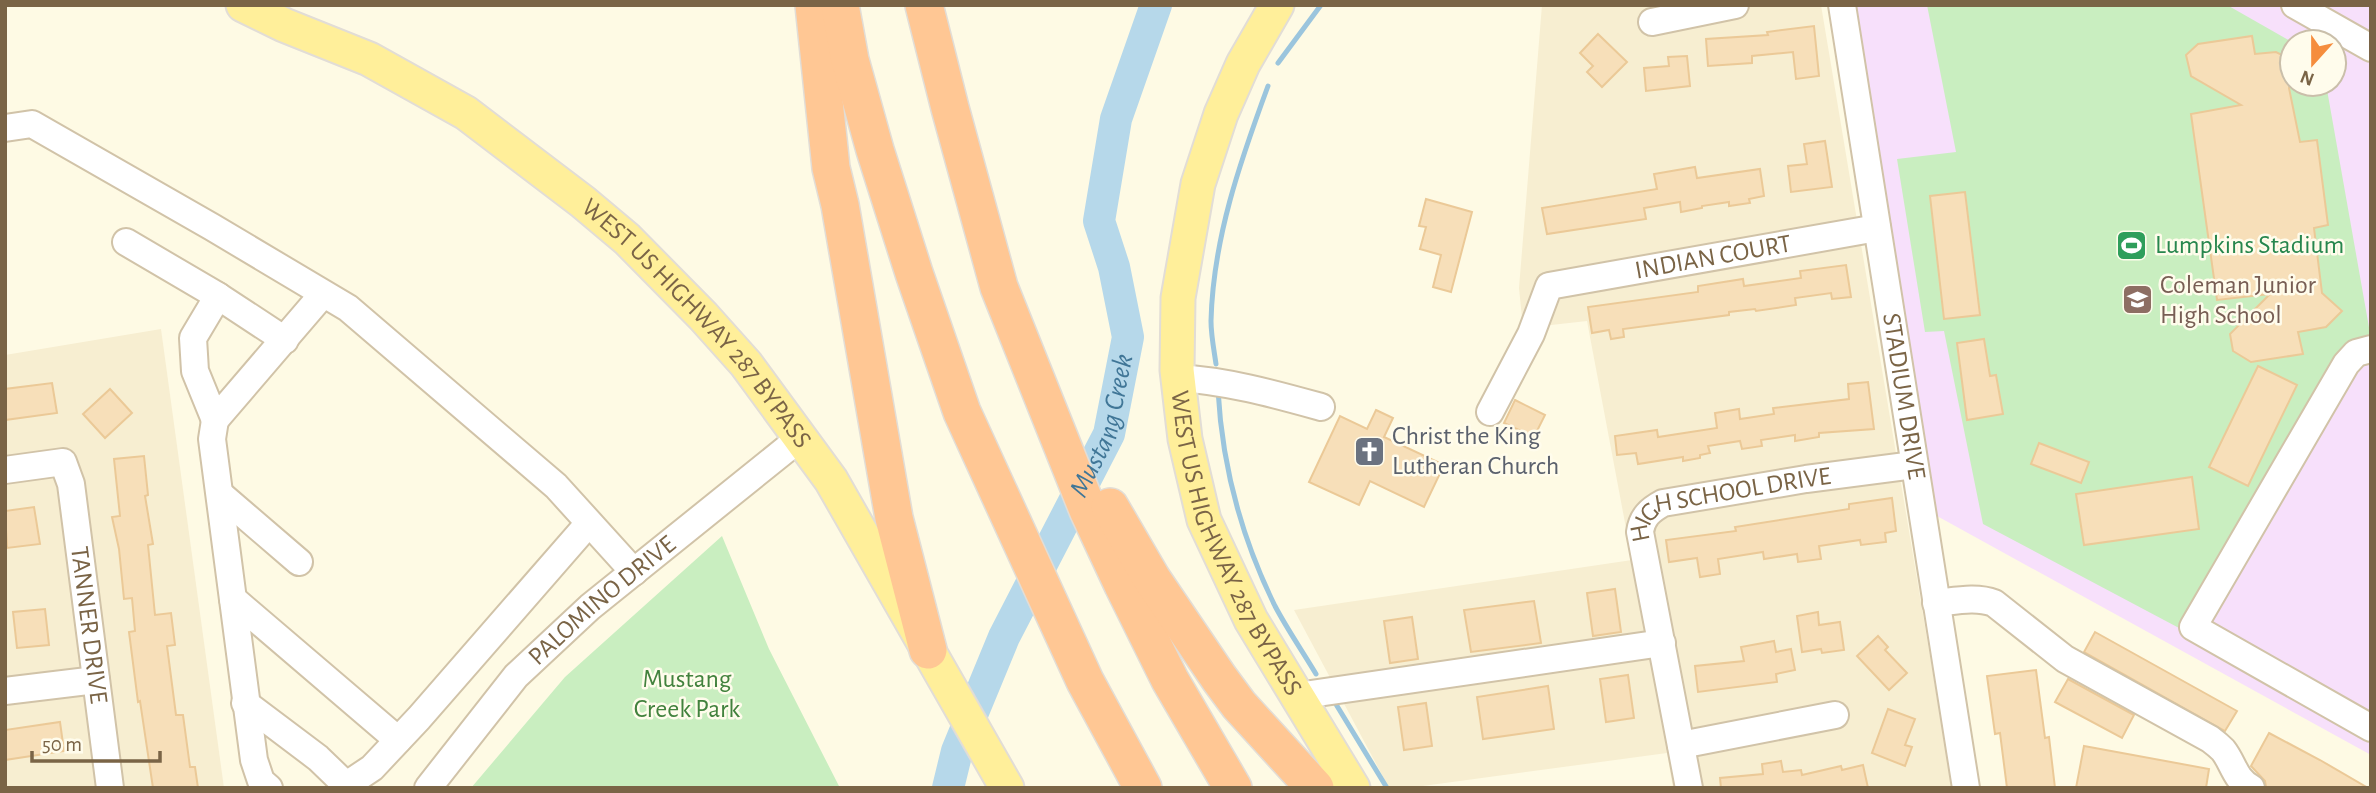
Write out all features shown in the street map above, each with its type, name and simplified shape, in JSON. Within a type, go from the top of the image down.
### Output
[{"type":"highway","points":[[814,5],[831,168],[840,205],[894,518],[932,659]]},
{"type":"highway","points":[[840,5],[850,60],[875,150],[962,412],[1085,681],[1143,788]]},
{"type":"highway","points":[[925,5],[999,287],[1048,404],[1131,571],[1170,680],[1233,788]]},
{"type":"highway","points":[[1131,571],[1239,705],[1315,788]]},
{"type":"main road","name":"WEST US HIGHWAY 287 BYPASS","points":[[243,5],[284,25],[369,59],[466,113],[530,160],[627,239],[703,316],[746,364],[831,480],[1007,788]]},
{"type":"main road","name":"WEST US HIGHWAY 287 BYPASS","points":[[1277,5],[1243,64],[1229,95],[1198,184],[1178,298],[1178,378],[1185,439],[1204,520],[1251,620],[1353,788]]},
{"type":"street","points":[[1652,22],[1735,5]]},
{"type":"street","name":"STADIUM DRIVE","points":[[1842,5],[1966,788]]},
{"type":"street","points":[[2295,5],[2371,48]]},
{"type":"street","points":[[5,128],[32,124],[348,308],[556,486],[634,572]]},
{"type":"street","name":"INDIAN COURT","points":[[1490,412],[1531,334],[1549,286],[1877,228]]},
{"type":"street","points":[[126,242],[218,296],[285,340]]},
{"type":"street","points":[[215,420],[323,294]]},
{"type":"street","points":[[218,296],[194,338],[195,371],[215,420],[212,439],[245,703],[254,760],[261,780],[270,788]]},
{"type":"street","points":[[2371,349],[2356,354],[2346,364],[2193,627],[2371,728]]},
{"type":"street","points":[[1178,378],[1209,380],[1256,389],[1321,407]]},
{"type":"street","name":"PALOMINO DRIVE","points":[[428,788],[516,676],[590,607],[800,438]]},
{"type":"street","name":"TANNER DRIVE","points":[[5,470],[62,462],[71,484],[110,788]]},
{"type":"street","name":"HIGH SCHOOL DRIVE","points":[[1689,788],[1640,532],[1649,510],[1663,503],[1806,479],[1914,465]]},
{"type":"street","points":[[221,495],[299,562]]},
{"type":"street","points":[[245,703],[318,758],[344,786],[372,768],[589,523]]},
{"type":"street","points":[[233,599],[398,740]]},
{"type":"street","points":[[1936,603],[1971,599],[1994,603],[2065,659],[2210,739],[2224,751],[2231,767],[2243,783],[2251,788]]},
{"type":"street","points":[[1297,696],[1662,643]]},
{"type":"street","points":[[5,691],[96,680]]},
{"type":"street","points":[[1681,745],[1835,715]]},
{"type":"shaded area","points":[[1542,5],[1821,5],[1952,788],[1673,788],[1667,753],[1408,788],[1389,788],[1294,610],[1632,560],[1587,321],[1523,328],[1519,288]]},
{"type":"shaded area","name":"Lumpkins Stadium","points":[[1856,5],[2371,5],[2371,755],[1937,516]]},
{"type":"shaded area","points":[[161,329],[224,788],[5,788],[5,355]]},
{"type":"green space","name":"Lumpkins Stadium","points":[[1927,5],[2227,5],[2278,34],[2278,98],[2328,98],[2370,333],[2196,637],[1983,524],[1944,331],[1925,332],[1897,159],[1956,152]]},
{"type":"green space","name":"Mustang Creek Park","points":[[722,536],[769,649],[840,788],[471,788],[565,677]]},
{"type":"building","points":[[1814,26],[1819,76],[1796,79],[1793,52],[1752,56],[1752,63],[1708,66],[1706,39],[1768,35],[1767,32]]},
{"type":"building","points":[[1598,34],[1627,62],[1602,87],[1587,72],[1593,66],[1580,53]]},
{"type":"building","points":[[2252,36],[2255,54],[2278,53],[2278,98],[2291,98],[2300,142],[2317,140],[2328,225],[2314,228],[2322,293],[2342,311],[2326,327],[2298,332],[2303,354],[2251,362],[2233,351],[2230,334],[2270,294],[2217,300],[2191,114],[2241,105],[2191,76],[2186,55],[2198,44]]},
{"type":"building","points":[[1687,56],[1690,86],[1646,91],[1644,68],[1669,66],[1668,57]]},
{"type":"building","points":[[1825,141],[1832,187],[1791,192],[1788,166],[1807,164],[1804,144]]},
{"type":"building","points":[[1695,167],[1697,178],[1760,169],[1764,196],[1749,199],[1750,203],[1729,206],[1729,202],[1681,212],[1680,202],[1644,208],[1646,219],[1547,234],[1542,208],[1657,189],[1654,174]]},
{"type":"building","points":[[1965,192],[1980,315],[1944,319],[1930,196]]},
{"type":"building","points":[[1426,199],[1472,212],[1451,292],[1433,287],[1441,255],[1420,249],[1426,227],[1419,226]]},
{"type":"building","points":[[1846,265],[1851,297],[1832,299],[1831,293],[1795,298],[1796,305],[1729,312],[1729,315],[1623,329],[1624,337],[1611,339],[1609,330],[1592,333],[1588,307],[1698,292],[1698,286],[1743,279],[1744,286],[1801,278],[1800,271]]},
{"type":"building","points":[[1984,339],[1990,376],[1996,375],[2003,414],[1967,420],[1957,343]]},
{"type":"building","points":[[2258,366],[2297,385],[2248,486],[2209,467]]},
{"type":"building","points":[[1868,382],[1874,429],[1819,433],[1819,437],[1795,441],[1795,435],[1761,440],[1762,446],[1742,449],[1740,441],[1708,446],[1710,453],[1683,461],[1683,457],[1638,464],[1636,453],[1617,455],[1615,436],[1657,430],[1658,437],[1717,428],[1715,413],[1739,409],[1740,419],[1774,414],[1773,408],[1849,399],[1848,384]]},
{"type":"building","points":[[52,383],[57,413],[5,420],[5,389]]},
{"type":"building","points":[[110,389],[132,413],[105,438],[83,414]]},
{"type":"building","points":[[1515,400],[1545,415],[1534,437],[1504,423]]},
{"type":"building","name":"Christ the King Lutheran Church","points":[[1376,410],[1393,418],[1384,437],[1444,465],[1424,507],[1370,481],[1359,505],[1309,482],[1340,416],[1367,429]]},
{"type":"building","points":[[2039,443],[2089,462],[2081,483],[2031,464]]},
{"type":"building","points":[[144,456],[148,495],[145,496],[153,544],[148,545],[155,615],[171,613],[175,645],[167,646],[176,715],[183,715],[190,767],[195,767],[198,788],[153,788],[140,701],[138,702],[129,632],[135,631],[132,598],[124,599],[119,549],[112,517],[120,516],[114,459]]},
{"type":"building","points":[[2192,477],[2199,529],[2084,545],[2076,494]]},
{"type":"building","points":[[1892,498],[1896,531],[1885,533],[1886,542],[1861,545],[1860,540],[1819,546],[1821,559],[1798,562],[1797,554],[1764,559],[1763,552],[1718,559],[1720,574],[1700,577],[1697,558],[1669,562],[1666,540],[1736,531],[1735,527],[1849,509],[1849,504]]},
{"type":"building","points":[[34,507],[40,544],[7,548],[5,511]]},
{"type":"building","points":[[1615,589],[1621,632],[1593,636],[1587,593]]},
{"type":"building","points":[[1534,601],[1541,643],[1471,652],[1464,610]]},
{"type":"building","points":[[45,609],[49,645],[17,648],[13,612]]},
{"type":"building","points":[[1818,612],[1819,625],[1840,622],[1844,650],[1802,652],[1797,616]]},
{"type":"building","points":[[1412,617],[1418,659],[1390,663],[1384,621]]},
{"type":"building","points":[[2095,632],[2237,711],[2225,731],[2084,652]]},
{"type":"building","points":[[1878,636],[1888,647],[1885,650],[1907,673],[1889,690],[1857,656]]},
{"type":"building","points":[[1774,641],[1776,652],[1791,649],[1795,670],[1776,674],[1777,682],[1698,692],[1695,666],[1744,661],[1741,647]]},
{"type":"building","points":[[2036,670],[2045,738],[2049,737],[2055,788],[2007,788],[2000,733],[1995,734],[1987,676]]},
{"type":"building","points":[[1628,675],[1634,718],[1606,722],[1600,679]]},
{"type":"building","points":[[2068,679],[2134,715],[2122,738],[2055,702]]},
{"type":"building","points":[[1548,686],[1554,729],[1483,739],[1477,697]]},
{"type":"building","points":[[1426,703],[1432,746],[1404,750],[1398,707]]},
{"type":"building","points":[[1888,709],[1915,719],[1905,745],[1912,747],[1905,766],[1872,753]]},
{"type":"building","points":[[60,722],[64,751],[5,760],[5,730]]},
{"type":"building","points":[[2269,733],[2368,788],[2266,787],[2265,781],[2251,766]]},
{"type":"building","points":[[2084,746],[2209,769],[2206,788],[2076,788]]},
{"type":"building","points":[[1781,761],[1783,772],[1801,770],[1802,775],[1841,766],[1842,770],[1863,765],[1868,788],[1721,788],[1720,778],[1763,774],[1762,764]]},
{"type":"waterway","name":"Mustang Creek","points":[[948,788],[957,751],[1004,637],[1109,434],[1128,337],[1114,267],[1099,221],[1116,119],[1156,5]]},
{"type":"waterway","points":[[1278,63],[1321,5]]},
{"type":"waterway","points":[[1216,364],[1211,321],[1217,260],[1238,172],[1268,86]]},
{"type":"waterway","points":[[1218,390],[1229,474],[1253,555],[1275,606],[1316,674]]},
{"type":"waterway","points":[[1334,701],[1387,788]]},
{"type":"place","name":"Lumpkins Stadium","points":[[2132,245]]},
{"type":"place","name":"Coleman Junior High School","points":[[2137,300]]},
{"type":"place","name":"Christ the King Lutheran Church","points":[[1369,451]]}]
